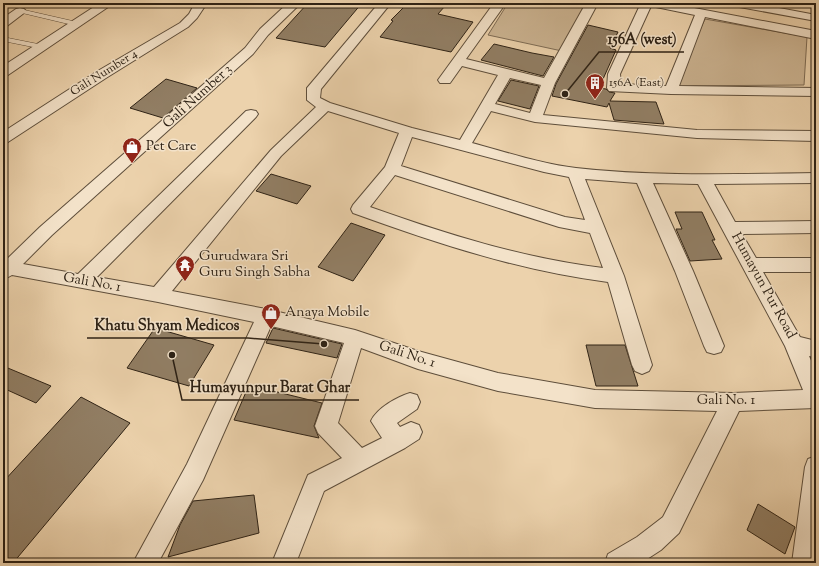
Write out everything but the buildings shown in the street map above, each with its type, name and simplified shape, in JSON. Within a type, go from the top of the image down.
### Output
[{"type":"street","points":[[3,72],[108,3]]},
{"type":"street","name":"Gali Number 4","points":[[3,139],[101,75],[184,25],[193,16],[201,3]]},
{"type":"street","points":[[385,3],[314,88],[314,100],[325,106],[407,131],[544,167],[575,173],[643,178],[816,178]]},
{"type":"street","points":[[445,80],[500,3]]},
{"type":"street","points":[[535,118],[548,83],[592,3]]},
{"type":"street","points":[[647,3],[614,74],[614,88],[815,93]]},
{"type":"street","points":[[651,3],[816,35]]},
{"type":"street","points":[[734,3],[816,18]]},
{"type":"street","name":"Gali Number 3","points":[[4,269],[249,51],[290,4]]},
{"type":"street","points":[[3,24],[20,11]]},
{"type":"street","points":[[670,90],[701,13]]},
{"type":"street","points":[[458,61],[548,83]]},
{"type":"street","points":[[464,145],[506,73]]},
{"type":"street","points":[[158,295],[276,153],[325,106]]},
{"type":"street","points":[[488,106],[535,118],[697,134],[816,136]]},
{"type":"street","points":[[82,281],[251,114]]},
{"type":"street","points":[[407,131],[392,169],[359,209],[421,231],[515,260],[578,273],[615,276]]},
{"type":"street","points":[[392,169],[565,223],[596,228]]},
{"type":"street","points":[[575,173],[615,276],[642,365]]},
{"type":"street","points":[[643,178],[684,271],[714,346]]},
{"type":"street","name":"Humayun Pur Road","points":[[703,179],[794,344],[816,398]]},
{"type":"street","points":[[730,228],[816,227]]},
{"type":"street","points":[[751,265],[816,265]]},
{"type":"street","name":"Gali No. 1","points":[[4,269],[82,281],[266,317],[355,338],[418,360],[498,382],[595,399],[733,402],[816,398]]},
{"type":"street","points":[[145,563],[195,472],[266,317]]},
{"type":"street","points":[[355,338],[326,426],[359,460]]},
{"type":"street","points":[[794,344],[816,349]]},
{"type":"street","points":[[284,563],[316,483],[404,437],[382,421],[410,402]]},
{"type":"street","points":[[617,563],[640,551],[658,538],[671,525],[733,402]]},
{"type":"street","points":[[804,563],[816,467]]},
{"type":"lane","points":[[20,11],[77,24]]},
{"type":"lane","points":[[3,39],[43,47]]},
{"type":"shaded area","points":[[508,3],[587,3],[562,51],[488,35]]},
{"type":"shaded area","points":[[705,19],[807,37],[804,85],[674,86]]},
{"type":"place","name":"156A (west)","points":[[565,94]]},
{"type":"place","name":"156A (East)","points":[[595,100]]},
{"type":"place","name":"Pet Care","points":[[132,164]]},
{"type":"place","name":"Gurudwara Sri Guru Singh Sabha","points":[[185,282]]},
{"type":"place","name":"Anaya Mobile","points":[[271,330]]},
{"type":"place","name":"Khatu Shyam Medicos","points":[[324,344]]},
{"type":"place","name":"Humayunpur Barat Ghar","points":[[172,355]]}]
